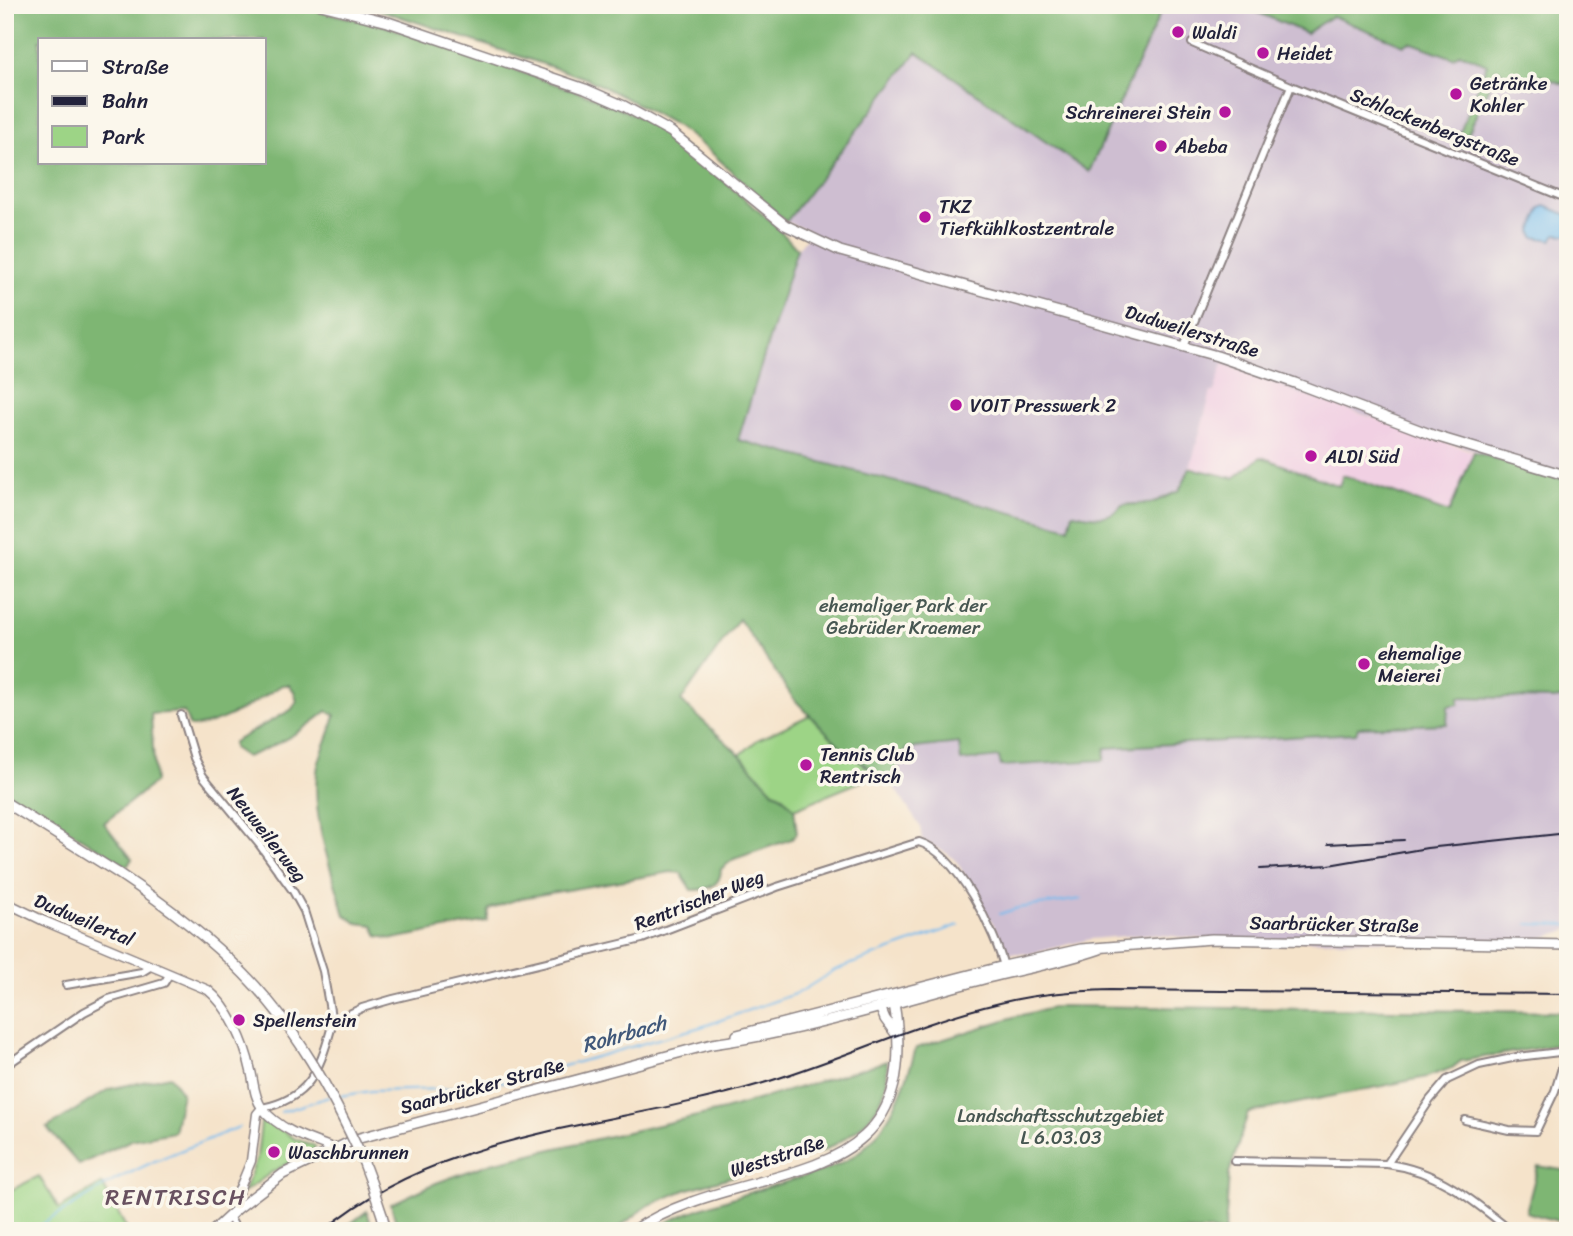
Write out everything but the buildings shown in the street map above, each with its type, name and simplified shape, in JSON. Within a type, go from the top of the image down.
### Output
[{"type":"main road","name":"Dudweilerstraße","points":[[321,5],[388,22],[585,89],[624,106],[671,132],[771,215],[802,235],[853,254],[1254,368],[1435,436],[1568,476]]},
{"type":"main road","points":[[5,802],[118,873],[207,939],[265,997],[294,1035],[340,1110],[362,1158],[386,1231]]},
{"type":"main road","name":"Saarbrücker Straße","points":[[213,1231],[283,1174],[332,1149],[383,1130],[712,1044],[736,1041],[1081,949],[1212,939],[1568,946]]},
{"type":"main road","name":"Saarbrücker Straße","points":[[894,1003],[1005,969]]},
{"type":"main road","points":[[882,1002],[894,1003]]},
{"type":"main road","name":"Weststraße","points":[[882,1002],[885,1019],[896,1034]]},
{"type":"main road","name":"Weststraße","points":[[632,1231],[693,1201],[806,1168],[855,1145],[874,1127],[890,1101],[899,1061],[894,1003]]},
{"type":"street","name":"Schlackenbergstraße","points":[[1192,43],[1290,86],[1568,199]]},
{"type":"street","points":[[1184,346],[1290,86]]},
{"type":"street","name":"Neuweilerweg","points":[[181,715],[191,751],[202,776],[259,845],[299,902],[323,971],[332,1022],[321,1059],[305,1089],[288,1100],[262,1108]]},
{"type":"street","name":"Rentrischer Weg","points":[[332,1022],[393,999],[642,939],[777,887],[919,842],[939,851],[956,870],[990,930],[1005,969]]},
{"type":"street","name":"Dudweilertal","points":[[5,902],[150,967],[199,985],[221,1003],[246,1053],[262,1108]]},
{"type":"street","points":[[66,985],[142,972],[150,967]]},
{"type":"street","points":[[5,1066],[84,1012],[118,996],[164,983],[169,975]]},
{"type":"street","points":[[1388,1164],[1430,1100],[1447,1080],[1479,1065],[1568,1051],[1555,1091],[1536,1130],[1509,1130],[1465,1120]]},
{"type":"street","points":[[237,1209],[237,1195],[251,1161],[257,1114],[262,1108],[281,1126],[332,1149]]},
{"type":"street","points":[[1234,1161],[1407,1166],[1448,1183],[1511,1231]]},
{"type":"street","points":[[229,1216],[237,1231]]},
{"type":"shaded area","points":[[1164,5],[1240,5],[1306,33],[1332,16],[1404,45],[1409,41],[1453,58],[1460,53],[1488,64],[1462,148],[1496,69],[1532,87],[1539,75],[1568,86],[1568,481],[1303,395],[1223,364],[1214,392],[1211,392],[1190,468],[1179,491],[1152,503],[1122,505],[1117,511],[1103,518],[1073,513],[1069,529],[737,440],[797,249],[812,232],[786,222],[917,52],[1089,171]]},
{"type":"shaded area","points":[[1222,364],[1303,395],[1474,452],[1450,513],[1344,475],[1339,486],[1261,457],[1234,478],[1190,468],[1211,392],[1214,392]]},
{"type":"shaded area","points":[[1459,697],[1568,697],[1568,930],[1529,942],[1213,940],[1149,934],[1091,939],[1029,954],[1010,953],[957,862],[922,840],[920,826],[891,783],[905,749],[959,743],[1447,724],[1448,705]]},
{"type":"green space","name":"ehemaliger Park der Gebrüder Kraemer","points":[[5,5],[291,5],[386,26],[596,98],[641,118],[690,152],[775,225],[797,249],[738,440],[1069,528],[1073,513],[1106,516],[1122,505],[1152,503],[1179,491],[1190,468],[1234,478],[1261,457],[1339,486],[1343,475],[1449,513],[1474,452],[1568,481],[1568,697],[1459,697],[1459,704],[1448,706],[1447,724],[1358,727],[1356,733],[1105,748],[1104,760],[1001,766],[999,757],[961,761],[959,743],[906,749],[891,783],[845,751],[794,699],[739,619],[681,701],[740,755],[774,792],[794,808],[797,833],[792,839],[734,859],[721,869],[718,880],[712,886],[691,890],[681,873],[671,872],[521,898],[489,909],[487,921],[393,939],[378,936],[373,925],[357,923],[345,915],[320,827],[317,772],[335,715],[327,711],[289,737],[246,757],[233,748],[233,742],[291,710],[297,702],[289,685],[282,685],[238,712],[201,726],[190,727],[184,712],[151,714],[155,782],[104,823],[132,859],[127,866],[5,791]]},
{"type":"green space","points":[[365,5],[1164,5],[1089,172],[917,52],[786,222],[712,153],[677,126],[639,105],[588,79]]},
{"type":"green space","points":[[1240,5],[1568,5],[1568,86],[1539,75],[1533,87],[1496,69],[1462,148],[1457,147],[1457,140],[1487,64],[1460,53],[1453,58],[1410,42],[1404,45],[1332,16],[1306,33]]},
{"type":"green space","name":"Tennis Club Rentrisch","points":[[810,715],[845,751],[877,775],[794,809],[783,796],[774,792],[740,755],[757,740]]},
{"type":"green space","name":"Landschaftsschutzgebiet L 6.03.03","points":[[1061,1006],[1568,1012],[1568,1043],[1461,1061],[1452,1068],[1427,1077],[1248,1113],[1229,1174],[1225,1231],[650,1231],[701,1208],[825,1170],[856,1154],[878,1133],[895,1106],[916,1048],[1017,1016]]},
{"type":"green space","points":[[887,1061],[887,1082],[876,1110],[843,1140],[823,1151],[685,1190],[649,1205],[614,1231],[398,1231],[391,1204],[436,1183],[491,1163],[724,1110]]},
{"type":"green space","points":[[170,1076],[182,1093],[174,1132],[131,1140],[79,1165],[47,1128],[109,1089]]},
{"type":"green space","name":"Waschbrunnen","points":[[262,1115],[295,1139],[315,1146],[315,1149],[272,1172],[243,1193],[257,1158]]},
{"type":"green space","points":[[1538,1166],[1568,1171],[1568,1224],[1526,1212]]},
{"type":"green space","points":[[39,1176],[59,1209],[102,1184],[128,1231],[5,1231],[5,1193]]},
{"type":"green space","points":[[367,1211],[373,1231],[341,1231]]},
{"type":"water","points":[[1545,206],[1568,215],[1568,235],[1556,234],[1552,240],[1534,237],[1532,231],[1541,208]]},
{"type":"waterway","name":"Rohrbach","points":[[1000,914],[1018,908],[1082,899]]},
{"type":"waterway","name":"Rohrbach","points":[[1528,924],[1568,925]]},
{"type":"waterway","name":"Rohrbach","points":[[334,1097],[371,1091],[444,1089],[515,1080],[704,1026],[800,992],[835,970],[959,925]]},
{"type":"waterway","name":"Rohrbach","points":[[281,1112],[329,1097]]},
{"type":"waterway","name":"Rohrbach","points":[[31,1231],[115,1180],[239,1127]]},
{"type":"railway","points":[[1260,869],[1329,865],[1427,848],[1568,833]]},
{"type":"railway","points":[[1328,844],[1404,840]]},
{"type":"railway","points":[[323,1231],[371,1197],[422,1171],[476,1151],[532,1135],[704,1099],[760,1084],[939,1020],[1014,1000],[1055,993],[1110,990],[1568,994]]},
{"type":"place","name":"Waldi","points":[[1178,32]]},
{"type":"place","name":"Heidet","points":[[1263,53]]},
{"type":"place","name":"Getränke Kohler","points":[[1456,94]]},
{"type":"place","name":"Schreinerei Stein","points":[[1225,112]]},
{"type":"place","name":"Abeba","points":[[1161,146]]},
{"type":"place","name":"TKZ Tiefkühlkostzentrale","points":[[925,217]]},
{"type":"place","name":"VOIT Presswerk 2","points":[[956,405]]},
{"type":"place","name":"ALDI Süd","points":[[1311,456]]},
{"type":"place","name":"ehemalige Meierei","points":[[1364,664]]},
{"type":"place","name":"Tennis Club Rentrisch","points":[[806,765]]},
{"type":"place","name":"Spellenstein","points":[[239,1020]]},
{"type":"place","name":"Waschbrunnen","points":[[274,1152]]},
{"type":"district","name":"RENTRISCH","points":[[176,1197]]}]
